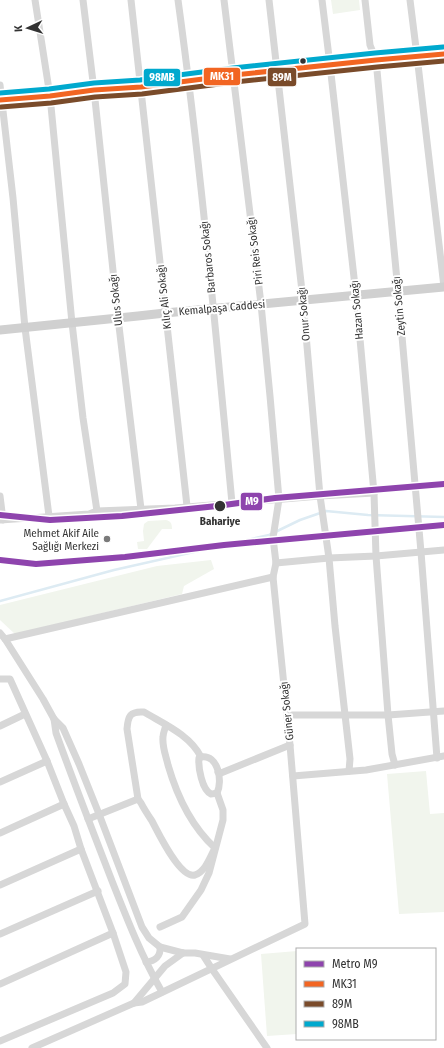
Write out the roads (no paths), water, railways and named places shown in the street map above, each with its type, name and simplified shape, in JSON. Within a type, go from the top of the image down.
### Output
[{"type":"main road","points":[[1,100],[50,96],[94,90],[141,87],[277,70],[444,54]]},
{"type":"main road","name":"Kemalpaşa Caddesi","points":[[0,330],[444,287]]},
{"type":"street","points":[[35,0],[50,96],[72,323],[96,511]]},
{"type":"street","name":"Ulus Sokağı","points":[[83,0],[118,318],[141,509]]},
{"type":"street","name":"Kılıç Ali Sokağı","points":[[131,0],[165,313],[188,506]]},
{"type":"street","name":"Barbaros Sokağı","points":[[178,0],[189,81],[214,309],[232,503]]},
{"type":"street","name":"Piri Reis Sokağı","points":[[224,0],[261,304],[279,499]]},
{"type":"street","name":"Onur Sokağı","points":[[269,0],[303,300],[320,496],[329,558],[344,714],[350,759],[349,771]]},
{"type":"street","name":"Hazan Sokağı","points":[[322,0],[356,295],[374,493],[376,556],[388,715],[392,754],[395,765]]},
{"type":"street","name":"Zeytin Sokağı","points":[[364,0],[370,45],[376,60],[422,552],[434,712],[440,757]]},
{"type":"street","points":[[410,0],[418,56],[444,287]]},
{"type":"street","points":[[0,85],[26,328],[49,516]]},
{"type":"street","points":[[0,496],[2,520],[89,514],[96,511],[374,493]]},
{"type":"street","name":"Güner Sokağı","points":[[231,960],[305,924],[293,776],[273,577],[276,563],[273,538],[279,499]]},
{"type":"street","points":[[276,563],[444,550]]},
{"type":"street","points":[[5,639],[273,577]]},
{"type":"street","points":[[0,633],[43,699],[54,719],[63,728],[99,814],[142,926],[149,938],[160,947],[183,953],[231,960]]},
{"type":"street","points":[[0,679],[10,679],[47,761],[74,826],[126,972],[125,984],[113,993],[0,1041]]},
{"type":"street","points":[[287,715],[388,715],[444,711]]},
{"type":"street","points":[[201,757],[196,749],[182,734],[144,712],[133,713],[129,717],[127,729],[138,799],[166,847],[176,862],[188,874],[191,875],[203,869],[215,848]]},
{"type":"street","points":[[0,726],[25,714]]},
{"type":"street","points":[[54,719],[56,733],[88,819],[134,935],[162,992]]},
{"type":"street","points":[[166,725],[163,738],[165,753],[178,796],[192,821],[205,839],[215,848]]},
{"type":"street","points":[[218,772],[220,773],[290,745]]},
{"type":"street","points":[[160,927],[182,917],[201,890],[209,873],[223,820],[223,810],[218,793],[220,784],[218,772],[214,762],[205,757],[201,757]]},
{"type":"street","points":[[201,757],[199,758],[198,764],[202,782],[211,794],[218,793]]},
{"type":"street","points":[[293,776],[366,770],[440,757]]},
{"type":"street","points":[[0,782],[47,761]]},
{"type":"street","points":[[88,819],[138,799]]},
{"type":"street","points":[[0,833],[64,804]]},
{"type":"street","points":[[0,886],[81,849]]},
{"type":"street","points":[[0,934],[98,891]]},
{"type":"street","points":[[0,984],[113,933]]},
{"type":"street","points":[[146,962],[155,960],[159,956],[161,952],[160,947]]},
{"type":"street","points":[[134,1003],[165,966],[183,953]]},
{"type":"street","points":[[203,955],[267,1048]]},
{"type":"street","points":[[32,1048],[134,1003],[142,1002],[231,960]]},
{"type":"waterway","points":[[0,601],[114,570],[269,535],[300,520],[326,511],[368,515],[444,517]]},
{"type":"metro line","name":"M9","points":[[0,515],[50,520],[122,516],[275,498],[444,484]]},
{"type":"metro line","name":"M9","points":[[0,560],[36,564],[125,557],[224,545],[444,525]]},
{"type":"place","name":"Bahariye","points":[[220,506]]},
{"type":"place","name":"Mehmet Akif Aile Sağlığı Merkezi","points":[[107,539]]}]
